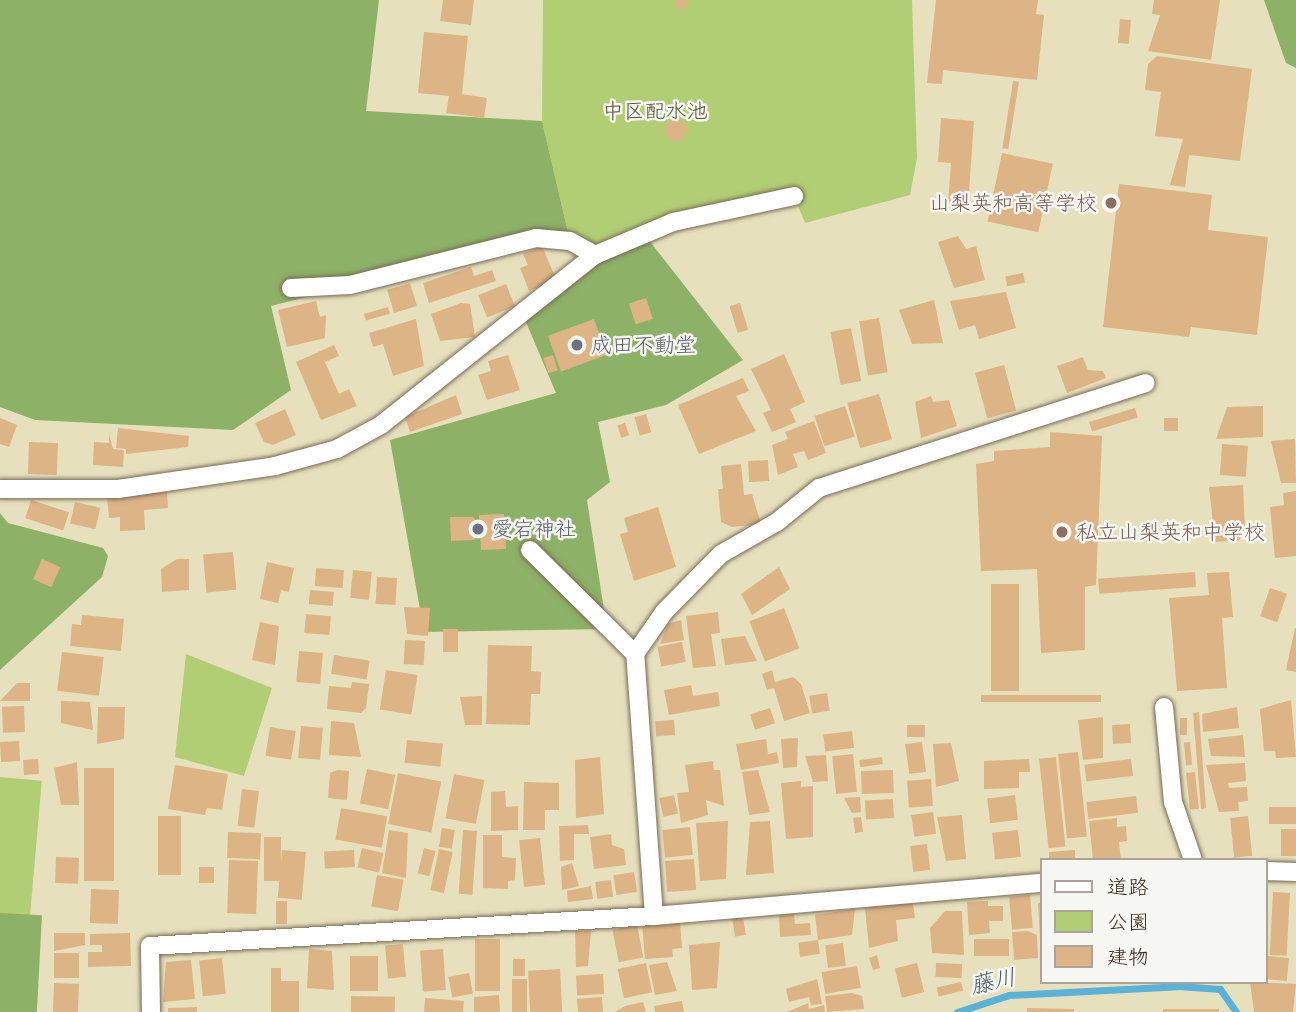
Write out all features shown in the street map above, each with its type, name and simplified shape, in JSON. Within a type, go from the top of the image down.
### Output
[{"type":"street","points":[[0,489],[118,489],[275,466],[337,449],[381,425],[595,255],[673,222],[794,196]]},
{"type":"street","points":[[291,288],[350,285],[536,238],[570,241],[595,255]]},
{"type":"street","points":[[654,916],[635,654],[664,612],[721,554],[778,522],[819,488],[1146,383]]},
{"type":"street","points":[[530,550],[635,654]]},
{"type":"street","points":[[1164,707],[1173,802],[1193,858]]},
{"type":"street","points":[[1268,871],[1296,872]]},
{"type":"street","points":[[151,1012],[150,946],[654,916],[1040,883]]},
{"type":"green space","points":[[0,0],[379,0],[366,111],[542,121],[570,241],[536,238],[271,306],[291,390],[233,430],[35,420],[0,407]]},
{"type":"green space","name":"中区配水池","points":[[543,0],[912,0],[917,158],[910,195],[805,223],[794,196],[673,222],[595,255],[570,241],[542,121]]},
{"type":"green space","points":[[1264,0],[1296,0],[1296,68],[1286,63]]},
{"type":"green space","points":[[644,234],[743,360],[666,405],[598,422],[610,482],[587,500],[607,629],[424,632],[390,440],[556,393],[523,315],[595,255]]},
{"type":"green space","points":[[0,513],[8,523],[103,548],[108,556],[102,577],[0,670]]},
{"type":"green space","points":[[186,654],[272,688],[244,776],[175,757]]},
{"type":"green space","points":[[0,777],[42,781],[30,916],[0,914]]},
{"type":"green space","points":[[0,913],[42,915],[37,1012],[0,1012]]},
{"type":"building","points":[[677,-1],[685,-1],[685,7],[677,7]]},
{"type":"building","points":[[443,0],[474,0],[471,25],[440,21]]},
{"type":"building","points":[[936,0],[1038,0],[1036,14],[1044,15],[1037,80],[943,70],[942,84],[927,83]]},
{"type":"building","points":[[1154,0],[1220,0],[1211,60],[1148,51],[1160,15],[1152,14]]},
{"type":"building","points":[[1120,19],[1131,20],[1129,44],[1118,43]]},
{"type":"building","points":[[424,32],[468,36],[462,94],[487,98],[484,118],[446,113],[449,96],[418,93]]},
{"type":"building","points":[[1157,56],[1252,69],[1240,161],[1189,155],[1185,187],[1170,185],[1183,139],[1155,136],[1161,92],[1145,90],[1148,64]]},
{"type":"building","points":[[1013,81],[1019,82],[1008,149],[1002,148]]},
{"type":"building","points":[[941,118],[974,121],[968,206],[948,205],[951,163],[938,162]]},
{"type":"building","points":[[676,119],[684,122],[687,130],[684,138],[676,141],[668,138],[665,130],[668,122]]},
{"type":"building","points":[[1002,153],[1053,164],[1038,232],[987,221]]},
{"type":"building","points":[[1119,184],[1212,195],[1208,230],[1268,237],[1257,335],[1191,327],[1189,337],[1103,327]]},
{"type":"building","points":[[958,236],[966,249],[976,246],[985,280],[954,288],[938,242]]},
{"type":"building","points":[[542,246],[556,279],[529,291],[520,268],[528,265],[523,254]]},
{"type":"building","points":[[471,267],[474,276],[492,270],[496,281],[429,303],[423,283]]},
{"type":"building","points":[[1023,273],[1025,283],[1007,286],[1005,276]]},
{"type":"building","points":[[410,283],[417,306],[394,313],[387,290]]},
{"type":"building","points":[[506,284],[515,306],[487,317],[478,295]]},
{"type":"building","points":[[1006,292],[1016,328],[979,339],[975,325],[959,330],[950,301]]},
{"type":"building","points":[[646,298],[653,319],[636,324],[629,304]]},
{"type":"building","points":[[934,300],[943,343],[912,344],[899,310]]},
{"type":"building","points":[[316,301],[320,317],[326,315],[325,338],[287,347],[278,310]]},
{"type":"building","points":[[461,303],[470,304],[475,337],[440,341],[431,314]]},
{"type":"building","points":[[740,303],[748,330],[738,333],[729,306]]},
{"type":"building","points":[[388,307],[390,314],[366,321],[364,314]]},
{"type":"building","points":[[879,318],[888,372],[868,375],[859,321]]},
{"type":"building","points":[[416,319],[424,366],[393,376],[383,344],[373,347],[369,333]]},
{"type":"building","name":"成田不動堂","points":[[594,319],[607,355],[561,371],[548,336]]},
{"type":"building","points":[[851,328],[861,381],[841,385],[830,332]]},
{"type":"building","points":[[334,345],[339,356],[325,362],[339,394],[349,389],[357,406],[321,420],[296,362]]},
{"type":"building","points":[[784,354],[805,402],[790,409],[796,422],[772,432],[763,413],[771,410],[751,369]]},
{"type":"building","points":[[508,355],[520,390],[487,400],[478,375],[491,371],[488,361]]},
{"type":"building","points":[[553,355],[558,370],[548,373],[543,358]]},
{"type":"building","points":[[1083,357],[1088,370],[1103,371],[1106,378],[1067,393],[1057,366]]},
{"type":"building","points":[[1004,365],[1016,410],[987,418],[975,373]]},
{"type":"building","points":[[743,378],[749,391],[736,396],[756,431],[699,454],[678,405]]},
{"type":"building","points":[[879,394],[892,439],[860,448],[847,403]]},
{"type":"building","points":[[456,395],[462,414],[410,432],[405,417]]},
{"type":"building","points":[[931,396],[933,402],[949,400],[957,426],[921,438],[915,402]]},
{"type":"building","points":[[845,406],[855,436],[824,446],[815,416]]},
{"type":"building","points":[[1263,406],[1263,437],[1216,439],[1227,407]]},
{"type":"building","points":[[1135,408],[1138,418],[1092,432],[1089,422]]},
{"type":"building","points":[[285,409],[296,435],[273,445],[264,442],[255,423]]},
{"type":"building","points":[[646,414],[651,432],[640,436],[634,417]]},
{"type":"building","points":[[0,418],[17,425],[9,447],[0,444]]},
{"type":"building","points":[[1164,418],[1178,418],[1178,431],[1164,431]]},
{"type":"building","points":[[814,421],[826,453],[808,460],[804,451],[793,454],[798,467],[778,475],[772,445],[788,439],[785,432]]},
{"type":"building","points":[[625,423],[629,435],[621,438],[617,425]]},
{"type":"building","points":[[118,428],[189,436],[188,447],[126,454],[126,449],[116,448]]},
{"type":"building","points":[[1050,432],[1102,436],[1096,585],[1085,587],[1085,650],[1041,653],[1037,569],[981,571],[976,464],[994,461],[994,451],[1050,447]]},
{"type":"building","points":[[109,434],[113,449],[124,450],[123,467],[93,465],[94,442],[109,443]]},
{"type":"building","points":[[1295,439],[1296,483],[1281,483],[1271,441]]},
{"type":"building","points":[[29,442],[58,443],[57,475],[28,474]]},
{"type":"building","points":[[1222,444],[1248,446],[1246,477],[1220,475]]},
{"type":"building","points":[[768,460],[769,481],[749,482],[748,461]]},
{"type":"building","points":[[741,464],[744,495],[752,494],[761,524],[732,527],[721,522],[718,489],[723,489],[721,466]]},
{"type":"building","points":[[1243,485],[1245,531],[1240,531],[1240,540],[1215,542],[1209,487]]},
{"type":"building","points":[[1296,491],[1296,556],[1275,558],[1270,507],[1284,505],[1283,493]]},
{"type":"building","points":[[167,492],[168,508],[144,510],[145,530],[120,531],[120,517],[109,518],[107,496]]},
{"type":"building","points":[[31,500],[69,512],[63,530],[25,518]]},
{"type":"building","points":[[75,502],[100,508],[95,529],[70,523]]},
{"type":"building","points":[[658,507],[676,567],[634,581],[620,534],[628,532],[624,518]]},
{"type":"building","name":"愛宕神社","points":[[504,514],[506,549],[481,550],[480,533],[474,540],[451,541],[450,517],[473,517],[479,524],[479,515]]},
{"type":"building","points":[[233,552],[236,590],[206,592],[203,555]]},
{"type":"building","points":[[42,559],[60,567],[51,587],[33,579]]},
{"type":"building","points":[[177,559],[189,559],[189,590],[162,592],[161,569]]},
{"type":"building","points":[[267,562],[294,568],[289,592],[281,590],[278,603],[260,599]]},
{"type":"building","points":[[779,567],[790,589],[752,615],[741,594]]},
{"type":"building","points":[[316,568],[344,570],[343,588],[315,586]]},
{"type":"building","points":[[353,570],[372,572],[369,600],[350,598]]},
{"type":"building","points":[[1195,572],[1196,587],[1099,594],[1098,579]]},
{"type":"building","points":[[1229,572],[1233,617],[1222,618],[1227,688],[1177,691],[1169,598],[1209,595],[1207,573]]},
{"type":"building","points":[[377,577],[397,578],[396,605],[376,604]]},
{"type":"building","points":[[991,584],[1019,584],[1019,691],[991,691]]},
{"type":"building","points":[[1270,588],[1287,594],[1277,622],[1260,616]]},
{"type":"building","points":[[310,590],[334,592],[333,606],[309,604]]},
{"type":"building","points":[[404,607],[430,608],[428,636],[407,634]]},
{"type":"building","points":[[784,608],[799,648],[765,661],[749,621]]},
{"type":"building","points":[[718,612],[720,633],[711,634],[716,666],[693,668],[686,616]]},
{"type":"building","points":[[306,614],[331,616],[329,635],[304,633]]},
{"type":"building","points":[[82,615],[124,619],[121,651],[70,646],[72,624],[81,625]]},
{"type":"building","points":[[681,620],[684,640],[660,644],[668,624]]},
{"type":"building","points":[[260,622],[279,626],[275,665],[252,660]]},
{"type":"building","points":[[1296,628],[1296,672],[1286,670]]},
{"type":"building","points":[[443,629],[458,629],[458,652],[443,652]]},
{"type":"building","points":[[745,636],[757,661],[725,665],[721,639]]},
{"type":"building","points":[[405,640],[425,641],[424,665],[404,664]]},
{"type":"building","points":[[682,642],[686,662],[661,666],[657,647]]},
{"type":"building","points":[[488,645],[532,646],[531,671],[541,672],[540,694],[531,694],[530,725],[486,724]]},
{"type":"building","points":[[299,651],[323,653],[320,684],[296,682]]},
{"type":"building","points":[[62,652],[104,657],[99,696],[57,691]]},
{"type":"building","points":[[334,655],[370,661],[367,679],[331,674]]},
{"type":"building","points":[[386,670],[418,675],[411,715],[380,710]]},
{"type":"building","points":[[772,670],[775,682],[793,677],[801,684],[810,713],[784,721],[774,688],[767,690],[762,674]]},
{"type":"building","points":[[352,682],[369,684],[366,708],[361,713],[327,709],[329,686],[351,688]]},
{"type":"building","points":[[17,683],[30,683],[30,701],[0,701]]},
{"type":"building","points":[[691,685],[693,696],[718,692],[720,706],[669,715],[664,690]]},
{"type":"building","points":[[827,693],[830,711],[812,714],[809,696]]},
{"type":"building","points":[[981,695],[1101,695],[1101,702],[981,702]]},
{"type":"building","points":[[482,696],[482,725],[465,725],[460,697]]},
{"type":"building","points":[[1291,700],[1296,757],[1276,758],[1275,751],[1264,751],[1260,709]]},
{"type":"building","points":[[61,701],[90,702],[93,730],[61,723]]},
{"type":"building","points":[[24,706],[25,732],[3,733],[2,707]]},
{"type":"building","points":[[98,707],[125,707],[124,739],[97,744]]},
{"type":"building","points":[[1237,707],[1239,728],[1203,732],[1202,714]]},
{"type":"building","points":[[770,708],[775,723],[755,730],[750,714]]},
{"type":"building","points":[[1199,712],[1206,808],[1201,809],[1193,713]]},
{"type":"building","points":[[1103,717],[1103,758],[1083,760],[1078,720]]},
{"type":"building","points":[[1180,718],[1187,718],[1187,735],[1180,735]]},
{"type":"building","points":[[674,720],[675,735],[656,736],[655,721]]},
{"type":"building","points":[[331,721],[354,723],[361,757],[329,755]]},
{"type":"building","points":[[1130,724],[1131,743],[1113,744],[1112,725]]},
{"type":"building","points":[[907,725],[925,725],[925,737],[907,737]]},
{"type":"building","points":[[301,726],[323,728],[320,760],[298,758]]},
{"type":"building","points":[[270,727],[296,731],[291,760],[265,756]]},
{"type":"building","points":[[852,731],[854,748],[825,751],[823,735]]},
{"type":"building","points":[[1243,735],[1245,757],[1211,756],[1208,739]]},
{"type":"building","points":[[798,738],[797,767],[783,768],[781,739]]},
{"type":"building","points":[[766,739],[768,754],[777,752],[779,763],[741,770],[736,744]]},
{"type":"building","points":[[407,740],[443,744],[440,767],[405,763]]},
{"type":"building","points":[[19,741],[20,761],[1,762],[0,742]]},
{"type":"building","points":[[922,742],[926,772],[909,774],[905,744]]},
{"type":"building","points":[[1190,742],[1192,765],[1186,765],[1184,743]]},
{"type":"building","points":[[951,743],[959,781],[936,787],[933,744]]},
{"type":"building","points":[[1078,752],[1087,837],[1067,839],[1058,754]]},
{"type":"building","points":[[853,754],[857,792],[836,794],[832,756]]},
{"type":"building","points":[[826,755],[828,781],[813,782],[805,756]]},
{"type":"building","points":[[600,757],[604,814],[576,818],[575,760]]},
{"type":"building","points":[[882,757],[883,764],[860,767],[859,760]]},
{"type":"building","points":[[1056,757],[1065,847],[1049,848],[1039,759]]},
{"type":"building","points":[[38,759],[39,774],[24,775],[23,760]]},
{"type":"building","points":[[1029,759],[1030,772],[1019,772],[1019,788],[984,789],[984,761]]},
{"type":"building","points":[[1131,759],[1133,776],[1086,782],[1084,765]]},
{"type":"building","points":[[713,761],[714,770],[720,770],[724,806],[706,800],[708,815],[681,823],[677,793],[689,792],[685,765]]},
{"type":"building","points":[[77,762],[79,805],[61,805],[54,768]]},
{"type":"building","points":[[1245,763],[1246,781],[1228,783],[1229,788],[1247,787],[1248,801],[1238,802],[1239,811],[1219,812],[1206,765]]},
{"type":"building","points":[[175,765],[228,774],[222,810],[207,808],[205,815],[168,809]]},
{"type":"building","points":[[84,768],[114,768],[114,881],[84,881]]},
{"type":"building","points":[[367,769],[395,775],[388,809],[360,803]]},
{"type":"building","points":[[338,770],[349,771],[347,800],[328,798],[330,773]]},
{"type":"building","points":[[758,770],[770,812],[749,815],[742,772]]},
{"type":"building","points":[[893,770],[894,793],[862,794],[861,771]]},
{"type":"building","points":[[1195,772],[1199,809],[1190,810],[1186,773]]},
{"type":"building","points":[[398,773],[441,781],[431,832],[388,824]]},
{"type":"building","points":[[454,774],[484,780],[476,824],[445,818]]},
{"type":"building","points":[[931,779],[933,806],[909,808],[907,781]]},
{"type":"building","points":[[801,781],[801,787],[813,786],[813,837],[786,839],[781,783]]},
{"type":"building","points":[[524,782],[559,783],[559,810],[545,810],[545,830],[523,830]]},
{"type":"building","points":[[242,789],[259,791],[254,828],[237,826]]},
{"type":"building","points":[[505,791],[506,807],[518,806],[518,830],[491,831],[491,792]]},
{"type":"building","points":[[674,795],[678,814],[663,817],[659,798]]},
{"type":"building","points":[[1015,795],[1018,820],[990,823],[987,798]]},
{"type":"building","points":[[1136,796],[1138,813],[1088,819],[1086,802]]},
{"type":"building","points":[[860,797],[861,812],[852,813],[844,798]]},
{"type":"building","points":[[893,799],[894,818],[866,819],[865,800]]},
{"type":"building","points":[[1269,807],[1296,807],[1296,824],[1269,824]]},
{"type":"building","points":[[341,808],[387,816],[382,848],[335,840]]},
{"type":"building","points":[[933,812],[936,834],[914,837],[911,815]]},
{"type":"building","points":[[962,815],[966,859],[946,861],[937,817]]},
{"type":"building","points":[[158,816],[181,816],[181,875],[158,875]]},
{"type":"building","points":[[1248,816],[1252,856],[1234,858],[1230,818]]},
{"type":"building","points":[[861,817],[863,832],[855,833],[853,818]]},
{"type":"building","points":[[1117,818],[1117,827],[1126,826],[1127,841],[1119,842],[1121,858],[1093,858],[1089,821]]},
{"type":"building","points":[[728,821],[726,879],[700,881],[696,823]]},
{"type":"building","points":[[770,821],[774,873],[746,875],[750,822]]},
{"type":"building","points":[[588,825],[589,834],[574,834],[574,860],[560,861],[559,826]]},
{"type":"building","points":[[690,827],[693,855],[665,858],[662,830]]},
{"type":"building","points":[[442,828],[455,830],[452,849],[439,847]]},
{"type":"building","points":[[1281,829],[1296,829],[1296,856],[1281,856]]},
{"type":"building","points":[[389,830],[408,833],[406,878],[382,873]]},
{"type":"building","points":[[463,830],[477,831],[473,895],[459,894]]},
{"type":"building","points":[[1018,830],[1021,857],[995,860],[992,833]]},
{"type":"building","points":[[228,832],[261,833],[260,859],[227,858]]},
{"type":"building","points":[[611,834],[612,845],[624,849],[626,865],[594,869],[590,837]]},
{"type":"building","points":[[483,835],[502,835],[502,857],[516,858],[515,880],[508,881],[508,889],[483,888]]},
{"type":"building","points":[[264,837],[281,837],[281,881],[264,881]]},
{"type":"building","points":[[540,838],[545,885],[524,887],[519,840]]},
{"type":"building","points":[[927,844],[930,870],[913,872],[910,846]]},
{"type":"building","points":[[362,848],[383,853],[379,872],[358,867]]},
{"type":"building","points":[[424,848],[436,851],[429,876],[418,873]]},
{"type":"building","points":[[439,849],[453,852],[444,893],[430,890]]},
{"type":"building","points":[[282,850],[306,852],[302,900],[278,898]]},
{"type":"building","points":[[354,850],[355,867],[325,869],[324,852]]},
{"type":"building","points":[[1075,850],[1075,858],[1049,858],[1049,852]]},
{"type":"building","points":[[56,857],[79,858],[78,884],[55,883]]},
{"type":"building","points":[[694,859],[696,890],[667,892],[665,861]]},
{"type":"building","points":[[229,860],[258,861],[256,914],[227,913]]},
{"type":"building","points":[[572,863],[579,886],[562,890],[561,867]]},
{"type":"building","points":[[199,867],[214,867],[214,883],[199,883]]},
{"type":"building","points":[[634,872],[637,892],[616,895],[613,875]]},
{"type":"building","points":[[377,875],[404,880],[398,911],[371,907]]},
{"type":"building","points":[[611,880],[613,897],[597,899],[595,882]]},
{"type":"building","points":[[591,886],[593,899],[568,902],[567,891]]},
{"type":"building","points":[[91,889],[119,890],[118,924],[90,923]]},
{"type":"building","points":[[1273,892],[1290,893],[1287,956],[1270,955]]},
{"type":"building","points":[[1030,895],[1033,928],[1012,930],[1009,897]]},
{"type":"building","points":[[276,901],[287,901],[287,924],[276,924]]},
{"type":"building","points":[[988,901],[988,906],[1003,906],[1003,921],[989,921],[990,933],[969,935],[967,902]]},
{"type":"building","points":[[913,903],[915,918],[896,920],[898,941],[869,948],[865,908]]},
{"type":"building","points":[[1038,903],[1040,903],[1040,940]]},
{"type":"building","points":[[855,909],[852,935],[818,940],[815,915]]},
{"type":"building","points":[[945,911],[962,911],[964,955],[932,953],[930,928]]},
{"type":"building","points":[[794,914],[795,924],[810,923],[811,935],[780,937],[779,915]]},
{"type":"building","points":[[743,917],[746,935],[735,936],[732,919]]},
{"type":"building","points":[[680,922],[682,948],[672,949],[673,957],[645,959],[642,924]]},
{"type":"building","points":[[637,925],[643,957],[619,962],[612,930]]},
{"type":"building","points":[[575,931],[591,931],[588,966],[576,967]]},
{"type":"building","points":[[1028,931],[1037,935],[1038,958],[1014,960],[1012,932]]},
{"type":"building","points":[[54,933],[85,933],[85,945],[54,951]]},
{"type":"building","points":[[130,933],[131,966],[88,967],[88,952],[102,952],[102,945],[90,945],[90,934]]},
{"type":"building","points":[[475,939],[500,939],[500,991],[475,991]]},
{"type":"building","points":[[974,939],[1009,939],[1009,956],[974,956]]},
{"type":"building","points":[[818,940],[820,954],[800,957],[798,943]]},
{"type":"building","points":[[720,942],[717,988],[692,990],[689,945]]},
{"type":"building","points":[[843,943],[846,966],[828,968],[825,945]]},
{"type":"building","points":[[403,944],[406,977],[388,978],[385,946]]},
{"type":"building","points":[[309,949],[332,951],[334,990],[307,988]]},
{"type":"building","points":[[443,949],[446,990],[423,992],[420,951]]},
{"type":"building","points":[[54,953],[79,953],[79,978],[54,978]]},
{"type":"building","points":[[877,955],[880,968],[873,970],[869,958]]},
{"type":"building","points":[[350,956],[378,956],[378,991],[350,991]]},
{"type":"building","points":[[1268,956],[1289,958],[1287,981],[1268,979]]},
{"type":"building","points":[[222,958],[226,994],[203,996],[199,960]]},
{"type":"building","points":[[513,959],[525,959],[525,976],[513,976]]},
{"type":"building","points":[[191,960],[195,999],[163,1002],[166,962]]},
{"type":"building","points":[[667,962],[677,991],[655,995],[649,965]]},
{"type":"building","points":[[646,963],[652,992],[624,998],[618,969]]},
{"type":"building","points":[[917,963],[924,992],[902,998],[895,969]]},
{"type":"building","points":[[936,963],[962,964],[961,978],[936,977]]},
{"type":"building","points":[[857,966],[861,988],[825,994],[822,972]]},
{"type":"building","points":[[271,968],[281,968],[281,981],[299,981],[299,1012],[271,1012]]},
{"type":"building","points":[[560,969],[562,1012],[530,1012],[528,971]]},
{"type":"building","points":[[469,973],[473,994],[452,998],[448,977]]},
{"type":"building","points":[[603,974],[604,994],[577,995],[576,975]]},
{"type":"building","points":[[512,979],[527,979],[527,1012],[512,1012]]},
{"type":"building","points":[[817,979],[822,1004],[811,1005],[809,997],[789,1002],[786,989]]},
{"type":"building","points":[[961,982],[963,991],[939,996],[937,988]]},
{"type":"building","points":[[54,983],[79,984],[78,1012],[53,1012]]},
{"type":"building","points":[[1250,984],[1296,984],[1293,1012],[1254,1012]]},
{"type":"building","points":[[852,993],[862,996],[864,1009],[827,1012],[825,996]]},
{"type":"building","points":[[499,995],[500,1012],[474,1012],[474,997]]},
{"type":"building","points":[[351,996],[395,997],[395,1012],[351,1012]]},
{"type":"building","points":[[602,997],[603,1012],[578,1012],[577,999]]},
{"type":"building","points":[[425,998],[464,1001],[463,1012],[424,1012]]},
{"type":"building","points":[[682,1001],[684,1012],[655,1012],[654,1006]]},
{"type":"building","points":[[643,1002],[646,1012],[615,1012],[625,1006]]},
{"type":"building","points":[[808,1003],[809,1009],[824,1005],[825,1012],[787,1012]]},
{"type":"building","points":[[197,1007],[197,1012],[168,1012],[168,1008]]},
{"type":"building","points":[[1027,1008],[1074,1009],[1074,1012],[1027,1012]]},
{"type":"building","points":[[1163,1009],[1219,1009],[1219,1012],[1163,1012]]},
{"type":"waterway","name":"藤川","points":[[957,1012],[1009,995],[1178,986],[1220,989],[1236,1012]]},
{"type":"place","name":"山梨英和高等学校","points":[[1111,203]]},
{"type":"place","name":"成田不動堂","points":[[577,345]]},
{"type":"place","name":"愛宕神社","points":[[478,529]]},
{"type":"place","name":"私立山梨英和中学校","points":[[1062,532]]}]
